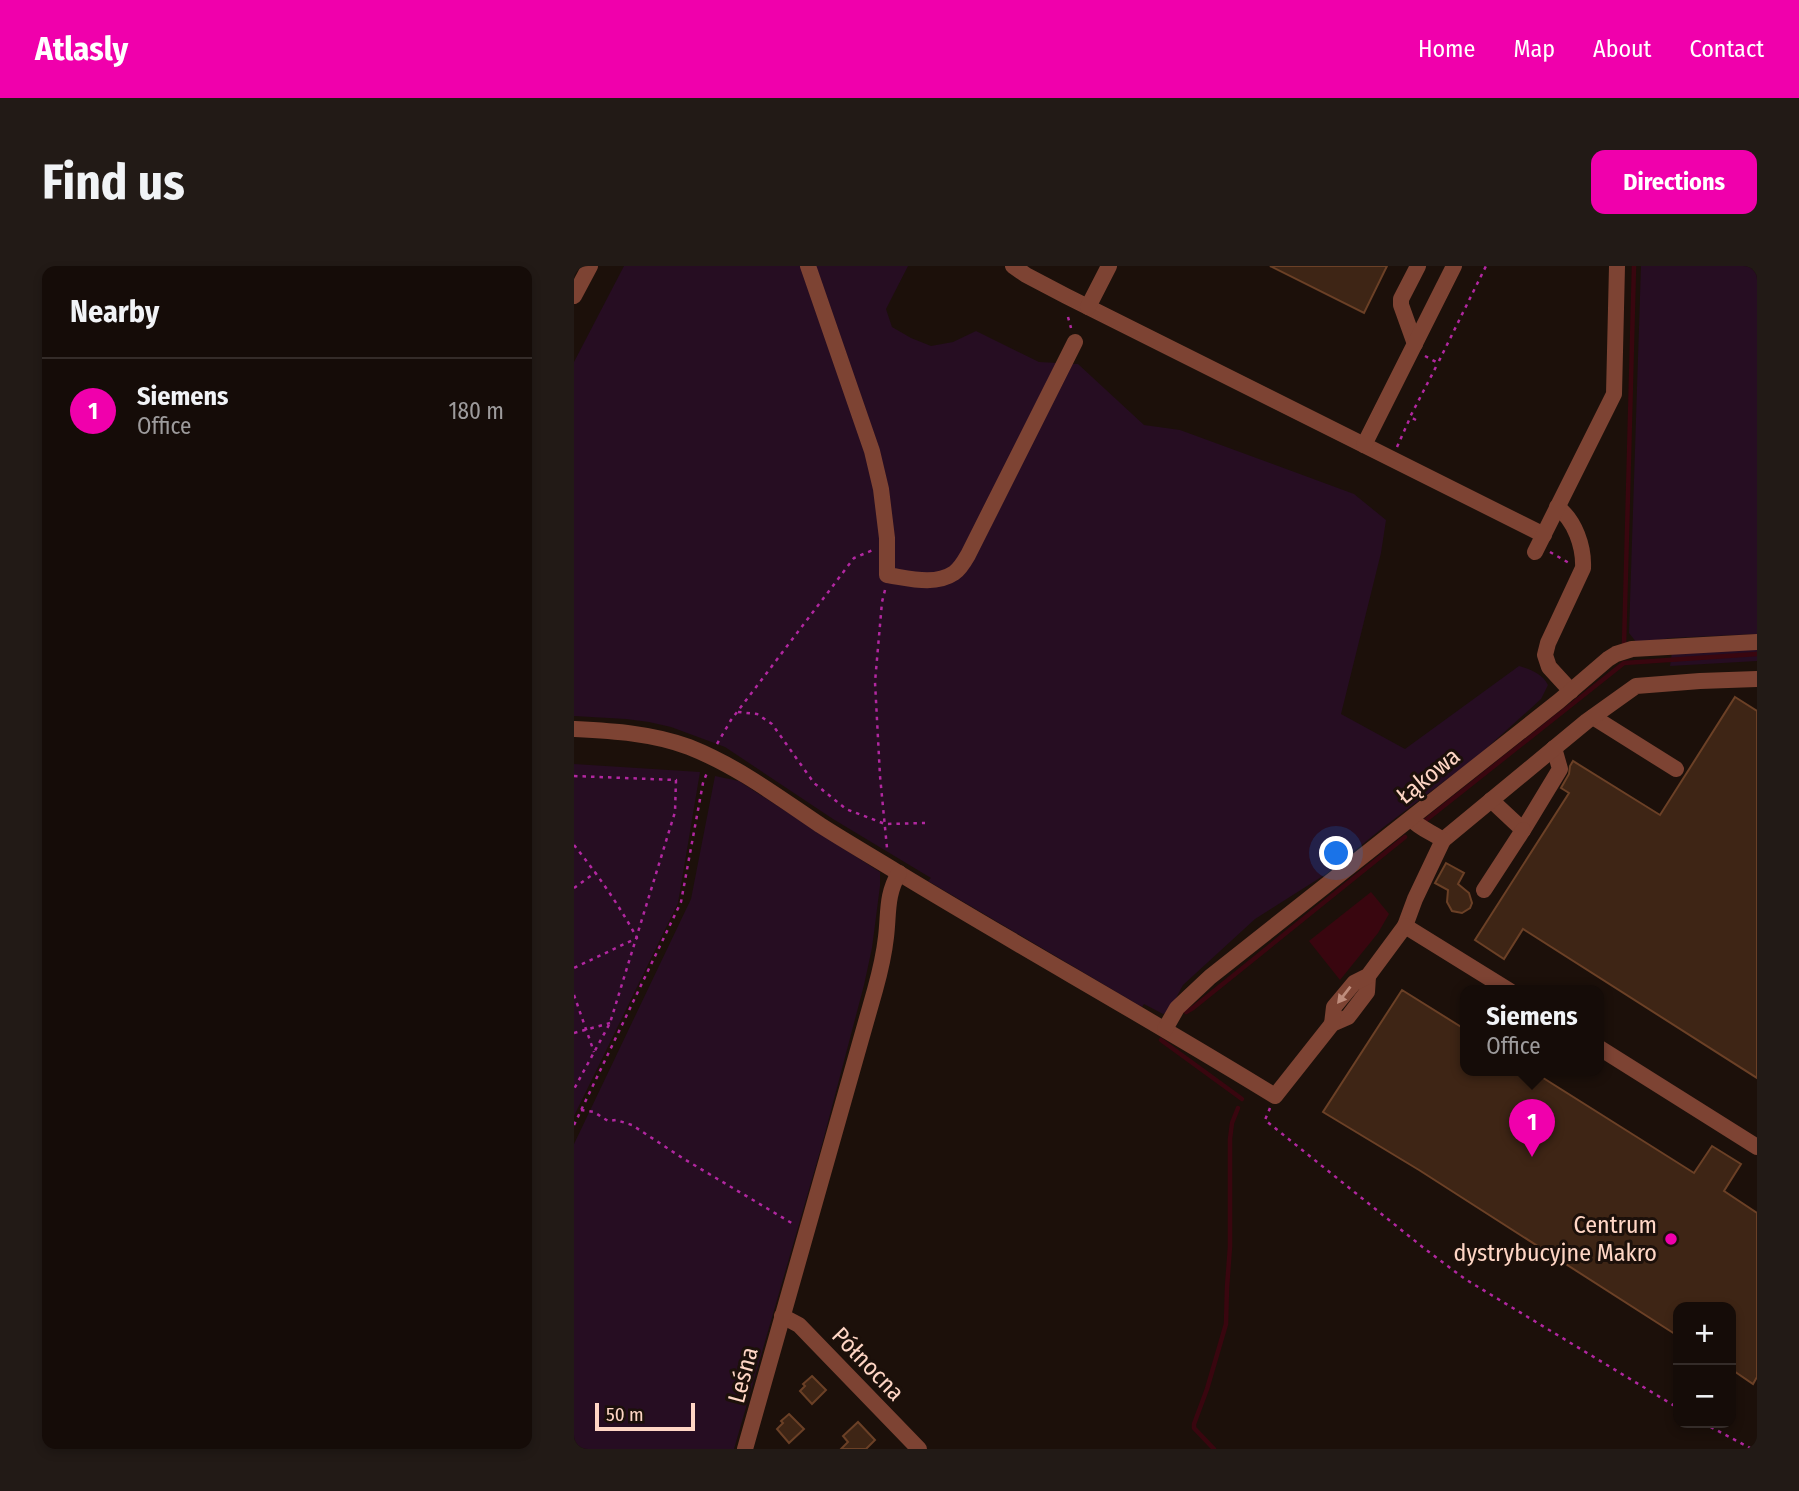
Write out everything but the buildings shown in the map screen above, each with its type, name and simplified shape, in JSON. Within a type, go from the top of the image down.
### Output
[{"type":"street","points":[[574,296],[590,266]]},
{"type":"street","points":[[808,266],[872,451],[881,489],[887,538],[887,575],[933,580],[944,578],[960,568],[1075,342]]},
{"type":"street","points":[[1013,266],[1088,307],[1395,461],[1540,544],[1614,394],[1617,266]]},
{"type":"street","points":[[1088,307],[1109,266]]},
{"type":"street","points":[[1417,349],[1401,299],[1418,266]]},
{"type":"street","points":[[1364,445],[1417,349],[1454,266]]},
{"type":"street","points":[[1557,507],[1571,520],[1584,558],[1583,568],[1545,655],[1549,667],[1571,691]]},
{"type":"street","name":"Łąkowa","points":[[1165,1029],[1177,1008],[1193,991],[1608,659],[1632,649],[1757,642]]},
{"type":"street","points":[[574,729],[650,736],[712,757],[755,780],[822,826],[899,873],[1275,1096],[1332,1024],[1348,1017],[1367,992],[1368,976],[1405,926],[1443,840],[1554,748],[1636,686],[1757,679]]},
{"type":"street","points":[[1593,717],[1676,769]]},
{"type":"street","points":[[1484,890],[1560,769],[1554,748]]},
{"type":"street","points":[[1491,800],[1522,830]]},
{"type":"street","points":[[1411,819],[1419,827],[1443,840]]},
{"type":"street","name":"Leśna","points":[[749,1448],[782,1316],[880,972],[889,896],[899,873]]},
{"type":"street","points":[[1405,926],[1500,985]]},
{"type":"street","points":[[1604,1051],[1757,1147]]},
{"type":"street","name":"Północna","points":[[782,1316],[799,1325],[919,1449]]},
{"type":"path","points":[[1395,461],[1398,453],[1395,452],[1410,417],[1486,266]]},
{"type":"path","points":[[1476,287],[1480,289]]},
{"type":"path","points":[[1460,318],[1465,321]]},
{"type":"path","points":[[1417,349],[1438,363]]},
{"type":"path","points":[[1444,350],[1448,352]]},
{"type":"path","points":[[1427,383],[1432,386]]},
{"type":"path","points":[[1410,417],[1416,420]]},
{"type":"path","points":[[574,1125],[681,902],[703,783],[722,735],[855,558],[873,550],[887,538]]},
{"type":"path","points":[[1540,544],[1575,567],[1583,568]]},
{"type":"path","points":[[886,841],[874,682],[887,575]]},
{"type":"path","points":[[738,712],[757,714],[772,724],[814,783],[845,809],[885,824],[925,823]]},
{"type":"path","points":[[574,776],[676,780],[675,812],[638,938],[610,1023],[574,1090]]},
{"type":"path","points":[[574,845],[618,903],[638,938]]},
{"type":"path","points":[[574,888],[596,872]]},
{"type":"path","points":[[574,968],[638,938]]},
{"type":"path","points":[[574,996],[594,1054]]},
{"type":"path","points":[[574,1032],[610,1023]]},
{"type":"path","points":[[1275,1096],[1265,1121],[1425,1249],[1465,1279],[1673,1406]]},
{"type":"path","points":[[581,1110],[594,1112],[608,1121],[616,1120],[632,1125],[684,1159],[807,1231]]},
{"type":"path","points":[[1712,1428],[1752,1449]]},
{"type":"path","points":[[574,1446],[580,1449]]},
{"type":"shaded area","points":[[624,266],[908,266],[886,309],[892,327],[911,338],[931,346],[953,342],[976,331],[1039,362],[1078,364],[1144,425],[1180,430],[1354,494],[1386,520],[1381,553],[1341,714],[1405,749],[1519,666],[1540,675],[1548,685],[1541,699],[1478,756],[1326,874],[1255,919],[1183,985],[1169,1011],[1163,1014],[1144,1004],[1142,1007],[928,881],[931,878],[833,819],[725,747],[671,727],[649,722],[574,716],[574,362]]},
{"type":"shaded area","points":[[1641,266],[1757,266],[1757,634],[1671,638],[1637,643],[1629,633]]},
{"type":"shaded area","points":[[1757,647],[1757,661],[1670,666],[1672,652]]},
{"type":"shaded area","points":[[574,764],[700,772],[678,903],[574,1116]]},
{"type":"shaded area","points":[[715,776],[739,781],[880,872],[872,948],[823,1141],[734,1449],[574,1449],[574,1144],[691,899]]},
{"type":"shaded area","points":[[1371,892],[1389,914],[1378,933],[1340,980],[1309,941]]},
{"type":"waterway","points":[[1624,646],[1634,266]]},
{"type":"waterway","points":[[1426,820],[1624,663],[1757,654]]},
{"type":"waterway","points":[[1186,1012],[1405,837]]},
{"type":"waterway","points":[[1161,1040],[1242,1099]]},
{"type":"waterway","points":[[1214,1449],[1194,1428],[1194,1424],[1226,1324],[1230,1247],[1230,1139],[1238,1108]]},
{"type":"place","name":"Siemens","points":[[1532,1157]]},
{"type":"place","name":"Centrum dystrybucyjne Makro","points":[[1671,1239]]}]
